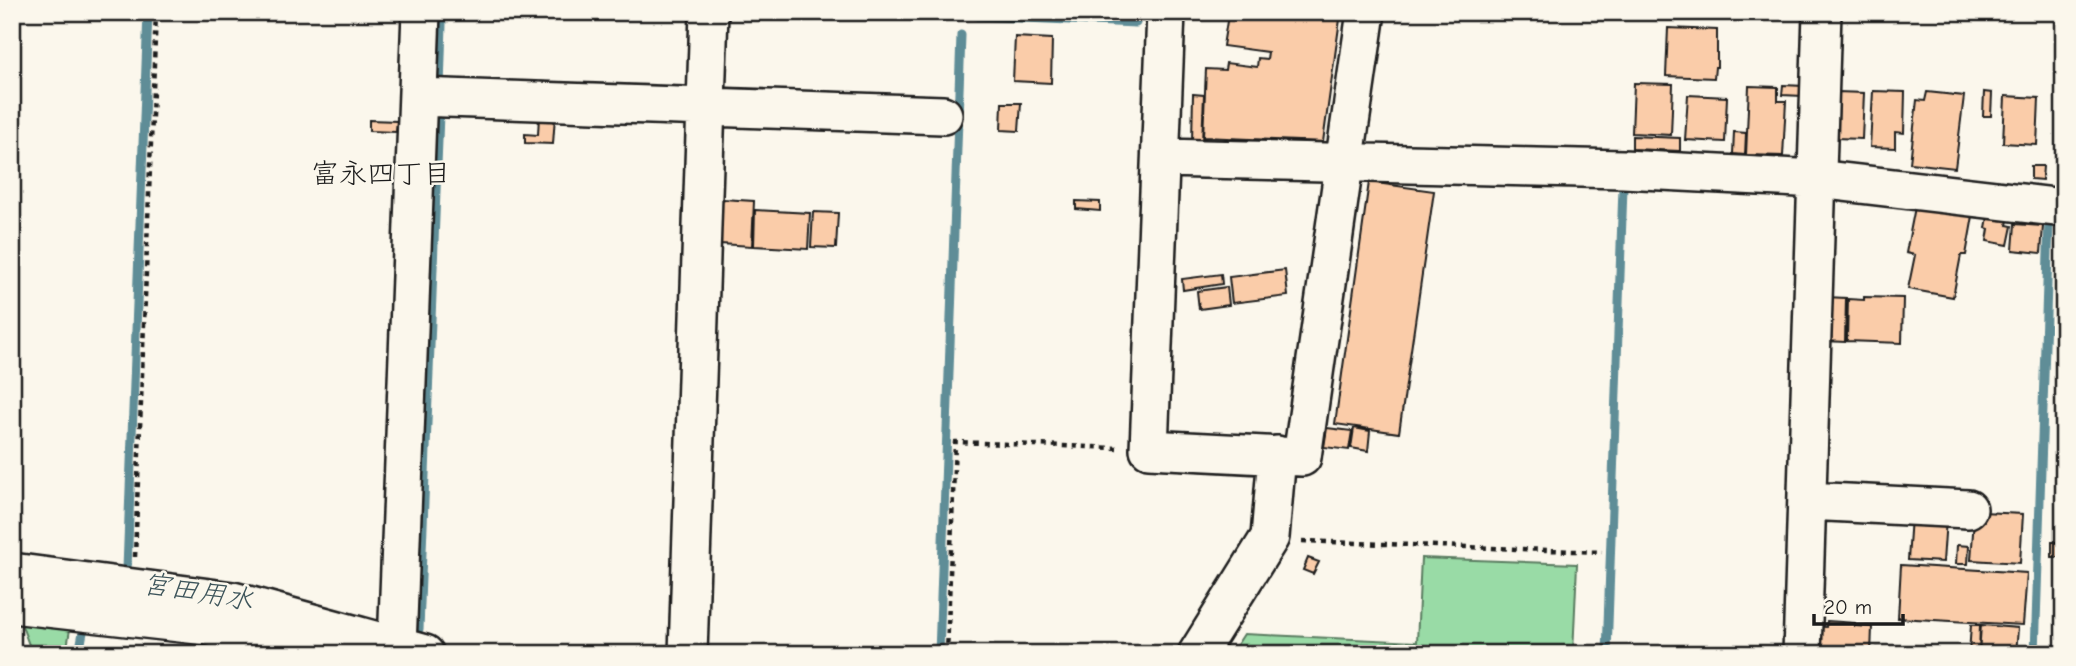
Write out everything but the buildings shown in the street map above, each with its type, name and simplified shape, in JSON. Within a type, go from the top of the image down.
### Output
[{"type":"street","points":[[12,572],[233,601],[411,651],[421,12]]},
{"type":"street","points":[[688,654],[709,12]]},
{"type":"street","points":[[1166,12],[1149,449],[1290,456]]},
{"type":"street","points":[[1197,654],[1280,539],[1292,537],[1290,456],[1344,163],[1366,12]]},
{"type":"street","points":[[1802,654],[1822,12]]},
{"type":"street","points":[[418,97],[943,115]]},
{"type":"street","points":[[1161,158],[1623,169],[1817,179],[2064,208]]},
{"type":"street","points":[[1807,501],[1968,509]]},
{"type":"street","points":[[1221,654],[1280,539]]},
{"type":"street","points":[[12,604],[207,626],[298,651]]},
{"type":"path","points":[[134,587],[156,12]]},
{"type":"path","points":[[947,654],[955,442],[1149,449]]},
{"type":"path","points":[[1280,539],[1602,552]]},
{"type":"green space","points":[[1421,558],[1577,564],[1573,654],[1231,654],[1244,634],[1417,642]]},
{"type":"green space","points":[[19,618],[71,623],[66,654],[28,654],[29,645]]},
{"type":"waterway","points":[[127,569],[148,12]]},
{"type":"waterway","points":[[828,12],[943,14]]},
{"type":"waterway","points":[[977,16],[1136,23]]},
{"type":"waterway","points":[[440,88],[442,24]]},
{"type":"waterway","points":[[939,654],[961,35]]},
{"type":"waterway","points":[[419,629],[439,114]]},
{"type":"waterway","points":[[1607,654],[1623,187]]},
{"type":"waterway","points":[[2035,654],[2049,222]]},
{"type":"waterway","points":[[79,654],[83,632]]},
{"type":"district","name":"富永四丁目","points":[[381,173]]},
{"type":"water label","name":"宮田用水","points":[[198,591]]}]
